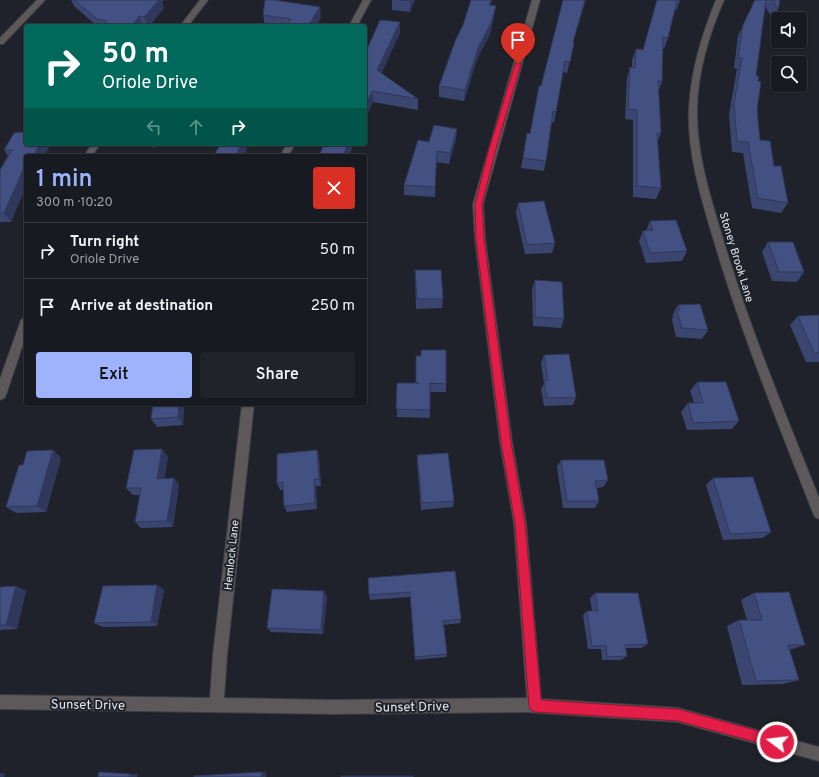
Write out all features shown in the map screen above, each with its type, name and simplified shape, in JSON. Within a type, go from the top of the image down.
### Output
[{"type":"street","points":[[0,42],[41,0]]},
{"type":"street","points":[[186,24],[204,0]]},
{"type":"street","points":[[354,24],[367,0]]},
{"type":"street","points":[[535,706],[520,523],[506,442],[480,238],[478,204],[492,149],[536,0]]},
{"type":"street","name":"Stoney Brook Lane","points":[[720,0],[710,21],[694,84],[693,122],[697,161],[731,285],[819,513]]},
{"type":"street","points":[[0,395],[24,326]]},
{"type":"street","name":"Hemlock Lane","points":[[217,705],[220,656],[248,406]]},
{"type":"street","name":"Sunset Drive","points":[[0,702],[332,707],[535,706],[678,715],[819,754]]},
{"type":"building","points":[[74,0],[159,0],[144,17],[139,16],[133,24],[105,24],[107,21],[97,19]]},
{"type":"building","points":[[265,0],[320,7],[309,24],[288,24],[291,19],[263,15]]},
{"type":"building","points":[[471,0],[491,0],[489,5],[496,6],[491,23],[478,48],[465,90],[439,86],[456,39],[463,25]]},
{"type":"building","points":[[563,0],[585,0],[573,42],[570,62],[565,61],[556,112],[553,111],[546,161],[523,158],[527,133],[530,134],[539,86],[541,86]]},
{"type":"building","points":[[657,0],[677,0],[668,38],[663,37],[662,81],[658,81],[661,133],[657,133],[661,188],[637,186],[637,110],[628,109],[630,67],[635,68],[636,49],[643,50]]},
{"type":"building","points":[[755,0],[766,0],[756,76],[759,76],[758,81],[761,82],[757,110],[760,140],[770,141],[774,166],[781,166],[788,203],[758,198],[748,142],[737,141],[734,103],[742,58],[738,58],[743,25]]},
{"type":"building","points":[[773,0],[780,0],[778,9]]},
{"type":"building","points":[[380,20],[400,22],[377,70],[418,99],[372,91],[367,102],[367,49]]},
{"type":"building","points":[[434,125],[457,129],[450,153],[437,151],[435,187],[404,185],[418,140],[429,142]]},
{"type":"building","points":[[24,131],[24,146],[39,146],[34,154],[24,154],[24,168],[4,213],[0,213],[0,170],[12,150],[4,150],[14,133]]},
{"type":"building","points":[[220,146],[241,146],[236,154],[214,154]]},
{"type":"building","points":[[323,146],[347,146],[344,154],[320,154]]},
{"type":"building","points":[[544,201],[555,243],[527,245],[518,203]]},
{"type":"building","points":[[676,220],[687,251],[650,253],[643,231],[653,230],[650,221]]},
{"type":"building","points":[[768,242],[793,242],[804,272],[779,272]]},
{"type":"building","points":[[415,270],[441,270],[443,299],[417,299]]},
{"type":"building","points":[[535,280],[562,282],[564,319],[535,317]]},
{"type":"building","points":[[700,304],[708,330],[682,328],[677,311],[680,310],[678,305]]},
{"type":"building","points":[[819,315],[819,353],[814,353],[798,316]]},
{"type":"building","points":[[421,350],[446,350],[446,384],[430,383],[430,410],[396,409],[397,383],[416,383],[416,356],[421,356]]},
{"type":"building","points":[[569,354],[576,397],[547,398],[544,381],[548,381],[544,355]]},
{"type":"building","points":[[697,382],[726,382],[739,421],[693,423],[688,403],[703,403]]},
{"type":"building","points":[[153,406],[179,406],[178,417],[151,419]]},
{"type":"building","points":[[162,449],[157,479],[174,478],[167,521],[135,522],[141,488],[126,488],[134,450]]},
{"type":"building","points":[[53,450],[37,506],[6,507],[19,465],[23,465],[27,451]]},
{"type":"building","points":[[317,450],[319,479],[314,479],[315,503],[284,506],[283,482],[277,483],[277,454]]},
{"type":"building","points":[[448,453],[454,501],[422,503],[417,455]]},
{"type":"building","points":[[561,460],[604,460],[608,480],[595,481],[599,501],[567,501]]},
{"type":"building","points":[[753,477],[771,532],[730,534],[713,478]]},
{"type":"building","points":[[455,571],[461,619],[443,621],[447,654],[415,657],[410,592],[369,595],[368,578]]},
{"type":"building","points":[[157,585],[151,622],[94,623],[103,586]]},
{"type":"building","points":[[16,586],[6,625],[0,625],[0,587]]},
{"type":"building","points":[[272,589],[324,591],[321,630],[267,628]]},
{"type":"building","points":[[789,592],[805,645],[788,645],[799,680],[756,681],[739,620],[762,620],[754,593]]},
{"type":"building","points":[[595,593],[638,593],[648,644],[625,645],[627,656],[607,657],[606,645],[592,646],[587,611],[598,611]]},
{"type":"building","points":[[99,772],[130,774],[129,777],[98,777]]},
{"type":"building","points":[[262,772],[261,777],[194,777],[194,776]]},
{"type":"building","points":[[413,776],[413,777],[341,777]]},
{"type":"route","points":[[518,64],[492,149],[478,204],[480,238],[506,442],[520,523],[532,649],[535,706],[678,715],[777,742]]}]
